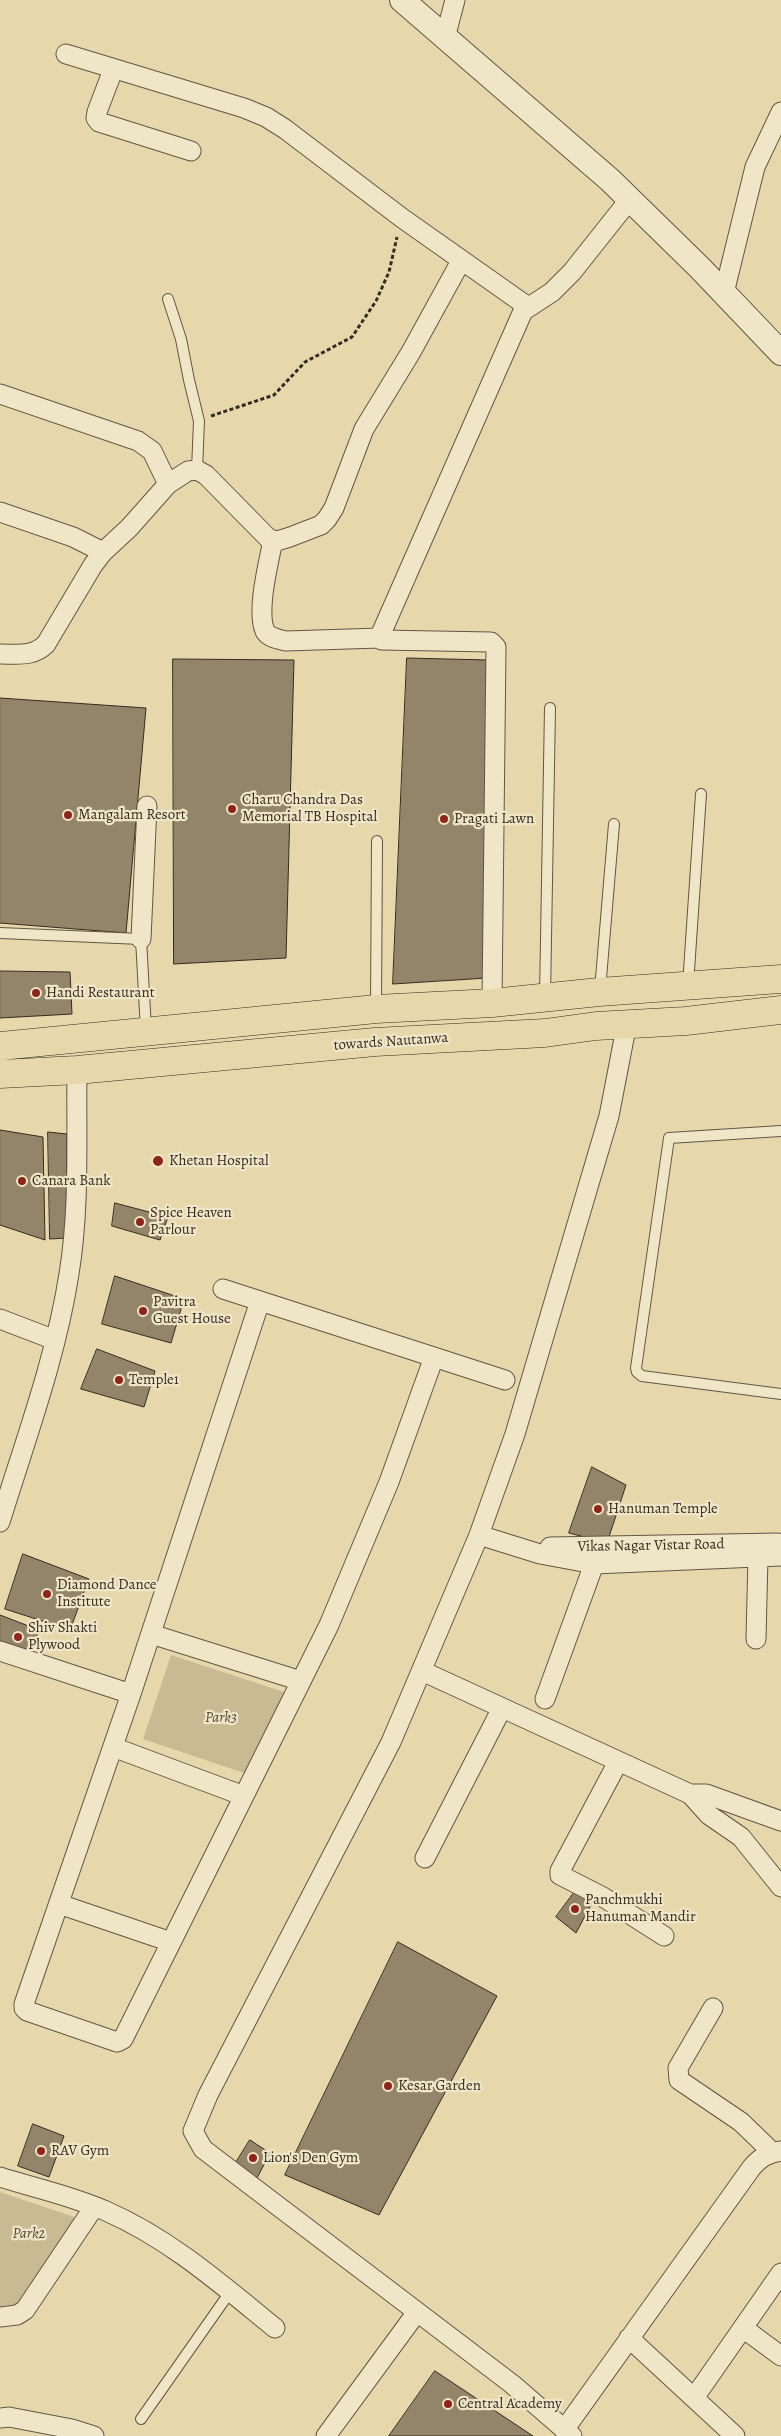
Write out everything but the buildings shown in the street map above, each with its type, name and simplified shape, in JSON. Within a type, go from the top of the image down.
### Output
[{"type":"main road","points":[[0,1046],[376,1009],[492,1003],[600,992],[781,979]]},
{"type":"main road","name":"towards Nautanwa","points":[[0,1074],[77,1070],[376,1042],[545,1033],[627,1024],[686,1021],[781,1010]]},
{"type":"street","points":[[402,0],[630,199],[781,352]]},
{"type":"street","points":[[445,38],[455,0]]},
{"type":"street","points":[[66,54],[113,70],[244,108],[266,117],[461,261],[524,304],[523,311],[380,638]]},
{"type":"street","points":[[113,70],[97,112],[96,118],[99,122],[191,152]]},
{"type":"street","points":[[724,293],[755,167],[781,112]]},
{"type":"street","points":[[523,311],[552,292],[572,272],[630,199]]},
{"type":"street","points":[[0,654],[30,654],[39,651],[46,644],[93,565],[103,552],[129,528],[168,484],[188,471],[197,470],[206,475],[268,538],[273,540],[298,534],[320,525],[327,519],[334,508],[364,429],[411,352],[461,261]]},
{"type":"street","points":[[0,394],[138,441],[152,451],[160,463],[168,484]]},
{"type":"street","points":[[0,512],[73,537],[103,552]]},
{"type":"street","points":[[273,540],[264,584],[263,621],[265,632],[273,638],[286,640],[380,638],[491,642],[496,647],[492,1003]]},
{"type":"street","points":[[141,939],[148,806]]},
{"type":"street","points":[[627,1024],[609,1116],[515,1434],[479,1535],[392,1742],[208,2095],[193,2131],[203,2149],[512,2384],[568,2433],[630,2338],[752,2166],[760,2158],[776,2152],[741,2122],[679,2080],[678,2068],[713,2008]]},
{"type":"street","points":[[0,1522],[55,1340],[69,1275],[75,1226],[77,1070]]},
{"type":"street","points":[[223,1289],[505,1380]]},
{"type":"street","points":[[260,1302],[132,1694],[24,2008],[117,2042],[123,2040],[301,1681],[363,1548],[434,1357]]},
{"type":"street","points":[[0,1320],[55,1340]]},
{"type":"street","points":[[479,1535],[522,1548],[594,1564],[781,1556]]},
{"type":"street","name":"Vikas Nagar Vistar Road","points":[[522,1548],[781,1543]]},
{"type":"street","points":[[756,1639],[758,1557]]},
{"type":"street","points":[[546,1699],[594,1564]]},
{"type":"street","points":[[151,1634],[301,1681]]},
{"type":"street","points":[[0,1651],[132,1694]]},
{"type":"street","points":[[422,1671],[690,1794],[709,1815],[741,1837],[781,1887]]},
{"type":"street","points":[[425,1858],[502,1708]]},
{"type":"street","points":[[113,1747],[244,1796]]},
{"type":"street","points":[[618,1762],[560,1873],[562,1877],[603,1897],[664,1936]]},
{"type":"street","points":[[690,1794],[706,1794],[781,1821]]},
{"type":"street","points":[[59,1904],[171,1942]]},
{"type":"street","points":[[0,2177],[94,2207],[148,2233],[188,2258],[276,2328]]},
{"type":"street","points":[[0,2317],[17,2315],[25,2310],[94,2207]]},
{"type":"street","points":[[694,2398],[781,2273]]},
{"type":"street","points":[[326,2436],[417,2312]]},
{"type":"street","points":[[743,2328],[781,2356]]},
{"type":"street","points":[[630,2338],[735,2436]]},
{"type":"street","points":[[0,2418],[9,2417],[20,2428],[72,2429],[94,2436]]},
{"type":"lane","points":[[168,299],[182,339],[199,421],[197,470]]},
{"type":"lane","points":[[545,998],[550,708]]},
{"type":"lane","points":[[688,985],[701,794]]},
{"type":"lane","points":[[600,992],[614,824]]},
{"type":"lane","points":[[376,1009],[377,841]]},
{"type":"lane","points":[[0,933],[141,939],[146,1033]]},
{"type":"lane","points":[[781,1131],[669,1138],[636,1372],[642,1376],[781,1394]]},
{"type":"lane","points":[[141,2419],[230,2292]]},
{"type":"path","points":[[199,421],[227,409],[274,395],[305,362],[352,337],[376,301],[386,279],[402,218]]},
{"type":"green space","name":"Park3","points":[[171,1655],[287,1693],[247,1774],[143,1739]]},
{"type":"green space","name":"Park2","points":[[0,2192],[77,2218],[17,2306],[0,2308]]},
{"type":"place","name":"Charu Chandra Das Memorial TB Hospital","points":[[232,809]]},
{"type":"place","name":"Mangalam Resort","points":[[68,815]]},
{"type":"place","name":"Pragati Lawn","points":[[444,819]]},
{"type":"place","name":"Handi Restaurant","points":[[36,993]]},
{"type":"place","name":"Khetan Hospital","points":[[158,1161]]},
{"type":"place","name":"Canara Bank","points":[[22,1181]]},
{"type":"place","name":"Spice Heaven Parlour","points":[[140,1222]]},
{"type":"place","name":"Pavitra Guest House","points":[[143,1311]]},
{"type":"place","name":"Temple1","points":[[119,1380]]},
{"type":"place","name":"Hanuman Temple","points":[[598,1509]]},
{"type":"place","name":"Diamond Dance Institute","points":[[47,1594]]},
{"type":"place","name":"Shiv Shakti Plywood","points":[[18,1637]]},
{"type":"place","name":"Panchmukhi Hanuman Mandir","points":[[575,1909]]},
{"type":"place","name":"Kesar Garden","points":[[388,2086]]},
{"type":"place","name":"RAV Gym","points":[[41,2151]]},
{"type":"place","name":"Lion's Den Gym","points":[[253,2158]]},
{"type":"place","name":"Central Academy","points":[[448,2404]]}]
